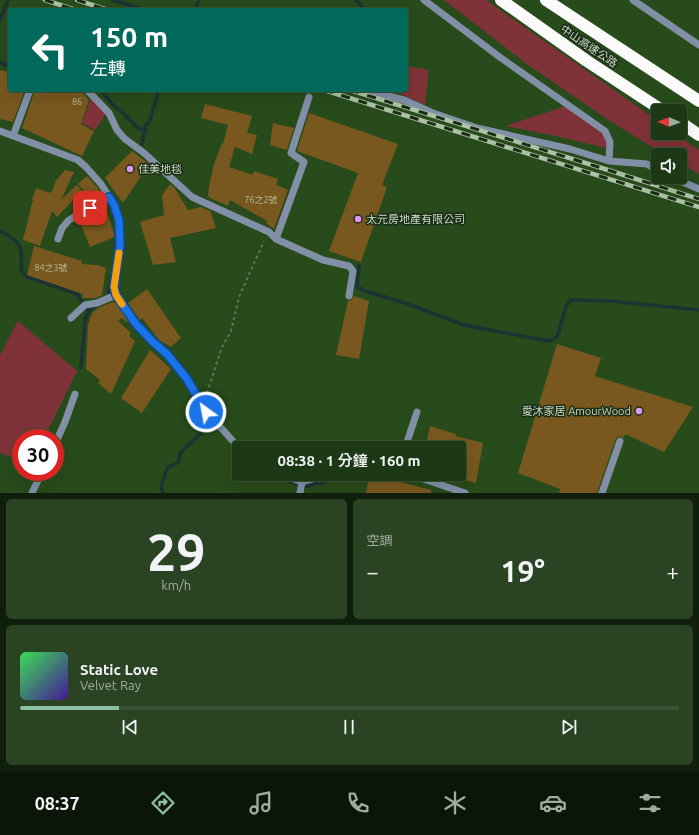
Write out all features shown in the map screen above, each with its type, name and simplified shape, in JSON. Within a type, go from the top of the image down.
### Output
[{"type":"highway","name":"中山高速公路","points":[[501,0],[587,61],[652,104]]},
{"type":"highway","name":"中山高速公路","points":[[546,0],[699,101]]},
{"type":"highway","points":[[687,127],[699,135]]},
{"type":"street","points":[[424,0],[501,58],[605,131],[610,142],[609,161]]},
{"type":"street","points":[[633,0],[699,45]]},
{"type":"street","points":[[13,136],[29,92]]},
{"type":"street","points":[[89,92],[109,113],[117,130],[192,197],[269,232],[276,239],[324,260],[348,266],[353,272],[348,296]]},
{"type":"street","points":[[373,92],[404,100],[433,113],[477,128],[570,149],[609,161],[647,164],[651,167]]},
{"type":"street","points":[[276,239],[304,162],[291,153],[309,97]]},
{"type":"street","points":[[0,131],[78,160],[101,184],[114,205],[119,220],[120,245],[114,287],[116,295],[136,324],[167,354],[187,379],[206,412],[233,441]]},
{"type":"street","points":[[687,184],[699,189]]},
{"type":"street","points":[[58,240],[62,228],[68,220],[109,197]]},
{"type":"street","points":[[71,318],[85,305],[98,303],[116,295]]},
{"type":"street","points":[[62,429],[75,394]]},
{"type":"street","points":[[407,441],[417,412]]},
{"type":"street","points":[[602,493],[620,441]]},
{"type":"street","points":[[32,493],[38,481]]},
{"type":"street","points":[[299,481],[306,481]]},
{"type":"street","points":[[430,481],[465,493]]},
{"type":"street","points":[[300,493],[302,482]]},
{"type":"path","points":[[200,403],[206,394],[222,347],[231,331],[240,297],[269,232]]},
{"type":"shaded area","points":[[444,0],[486,0],[651,116],[651,140],[685,140],[699,150],[699,174],[687,167],[687,148],[654,148],[610,121],[528,65]]},
{"type":"shaded area","points":[[408,66],[429,70],[425,105],[396,92],[408,92]]},
{"type":"shaded area","points":[[93,92],[109,109],[95,130],[82,123]]},
{"type":"shaded area","points":[[572,104],[603,127],[608,139],[606,148],[505,126]]},
{"type":"shaded area","points":[[18,321],[77,371],[49,429],[12,429],[12,458],[0,453],[0,355]]},
{"type":"building","points":[[0,70],[8,72],[8,92],[24,92],[13,122],[0,119]]},
{"type":"building","points":[[34,92],[83,92],[89,100],[81,124],[94,131],[82,156],[22,128]]},
{"type":"building","points":[[205,104],[252,116],[247,133],[257,135],[252,154],[235,147],[229,167],[253,175],[254,171],[278,179],[276,185],[288,190],[274,229],[266,223],[267,221],[230,200],[228,206],[210,198],[208,195],[214,164],[222,143],[223,144],[228,125],[201,118]]},
{"type":"building","points":[[309,113],[398,144],[382,185],[387,187],[361,262],[329,251],[358,173],[297,151]]},
{"type":"building","points":[[273,123],[294,128],[287,150],[270,145]]},
{"type":"building","name":"佳美地毯","points":[[132,151],[149,164],[123,203],[105,178]]},
{"type":"building","points":[[65,170],[74,172],[61,200],[77,185],[82,191],[57,217],[52,211],[40,246],[23,240],[36,188],[51,193],[56,181]]},
{"type":"building","points":[[87,176],[102,195],[92,201],[78,184]]},
{"type":"building","points":[[170,184],[174,187],[188,210],[201,207],[210,211],[216,228],[170,238],[176,262],[153,265],[140,222],[164,215],[162,195]]},
{"type":"building","points":[[107,212],[115,237],[90,247],[80,222]]},
{"type":"building","points":[[34,246],[82,261],[82,264],[97,265],[106,268],[102,295],[96,298],[82,298],[83,294],[27,275]]},
{"type":"building","points":[[147,289],[181,338],[171,347],[159,340],[142,318],[140,320],[128,303]]},
{"type":"building","points":[[354,296],[369,301],[359,359],[336,355],[348,301]]},
{"type":"building","points":[[112,302],[116,303],[129,323],[121,318],[118,321],[131,333],[129,336],[135,341],[111,394],[98,383],[100,380],[86,369],[88,325],[92,313],[98,308]]},
{"type":"building","points":[[557,344],[601,358],[595,376],[693,407],[664,452],[625,434],[624,438],[619,436],[616,438],[597,493],[559,493],[560,489],[518,473]]},
{"type":"building","points":[[150,350],[171,369],[142,413],[121,398]]},
{"type":"building","points":[[430,426],[456,434],[456,436],[483,443],[476,483],[466,480],[466,441],[427,441]]},
{"type":"building","points":[[369,481],[397,481],[431,490],[431,493],[366,493]]},
{"type":"waterway","points":[[0,20],[8,0]]},
{"type":"waterway","points":[[112,0],[139,8]]},
{"type":"waterway","points":[[196,8],[199,0]]},
{"type":"waterway","points":[[356,0],[363,8]]},
{"type":"waterway","points":[[0,63],[8,65]]},
{"type":"waterway","points":[[102,92],[115,107],[138,128],[146,130]]},
{"type":"waterway","points":[[142,144],[145,126],[149,123],[158,92]]},
{"type":"waterway","points":[[0,231],[12,238],[19,246],[22,256],[21,270],[27,277],[77,294],[85,308],[89,311]]},
{"type":"waterway","points":[[115,258],[117,234]]},
{"type":"waterway","points":[[359,265],[357,287],[368,292],[405,303],[464,325],[549,341],[557,337],[566,307],[570,300],[611,301],[699,310]]},
{"type":"waterway","points":[[112,276],[109,291],[112,296]]},
{"type":"waterway","points":[[81,368],[85,320],[89,311],[96,305]]},
{"type":"waterway","points":[[163,493],[161,487],[167,468],[179,462],[180,453],[212,423]]},
{"type":"waterway","points":[[289,481],[304,487],[326,481]]},
{"type":"railway","points":[[45,0],[70,8]]},
{"type":"railway","points":[[77,0],[102,8]]},
{"type":"railway","points":[[330,92],[699,207]]},
{"type":"railway","points":[[356,92],[699,199]]},
{"type":"slow traffic","points":[[119,253],[114,287],[116,295],[122,304]]},
{"type":"place","name":"佳美地毯","points":[[130,169]]},
{"type":"place","name":"太元房地產有限公司","points":[[358,219]]},
{"type":"place","name":"愛沐家居 AmourWood","points":[[639,411]]},
{"type":"route","points":[[90,208],[109,197],[114,205],[119,220],[120,245],[114,287],[116,295],[136,324],[167,354],[187,379],[206,412]]}]
